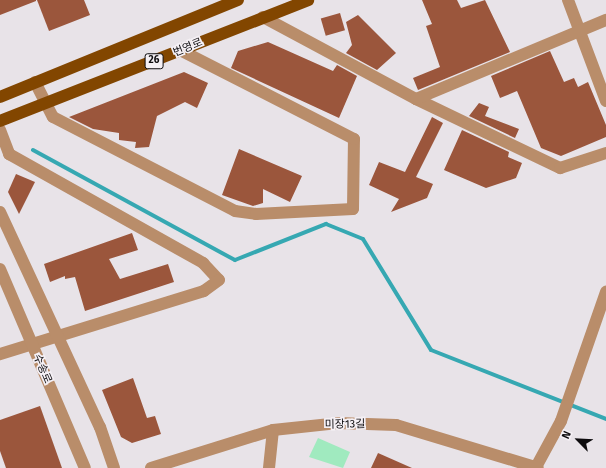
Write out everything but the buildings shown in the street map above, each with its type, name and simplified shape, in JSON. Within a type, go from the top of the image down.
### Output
[{"type":"main road","name":"26","points":[[0,96],[238,0]]},
{"type":"main road","name":"번영로","points":[[0,121],[182,51],[308,0]]},
{"type":"street","points":[[568,0],[606,101]]},
{"type":"street","points":[[263,17],[416,99],[560,168],[606,154]]},
{"type":"street","points":[[416,99],[606,20]]},
{"type":"street","points":[[35,82],[44,104],[62,122],[235,211],[256,214],[353,209],[354,139],[182,51]]},
{"type":"street","name":"수송로","points":[[0,130],[9,154],[202,263],[219,280],[204,291],[35,344]]},
{"type":"street","points":[[0,212],[100,427],[114,468]]},
{"type":"street","name":"수송로","points":[[0,269],[35,344],[85,468]]},
{"type":"street","points":[[533,467],[561,421],[576,375],[602,311],[606,292]]},
{"type":"street","points":[[0,354],[35,344]]},
{"type":"street","name":"미장13길","points":[[151,468],[273,430],[338,423],[396,425],[533,467]]},
{"type":"street","points":[[269,468],[273,430]]},
{"type":"green space","points":[[318,438],[350,452],[343,468],[309,457]]},
{"type":"waterway","points":[[33,150],[235,260],[326,224],[363,239],[431,350],[606,419]]}]
